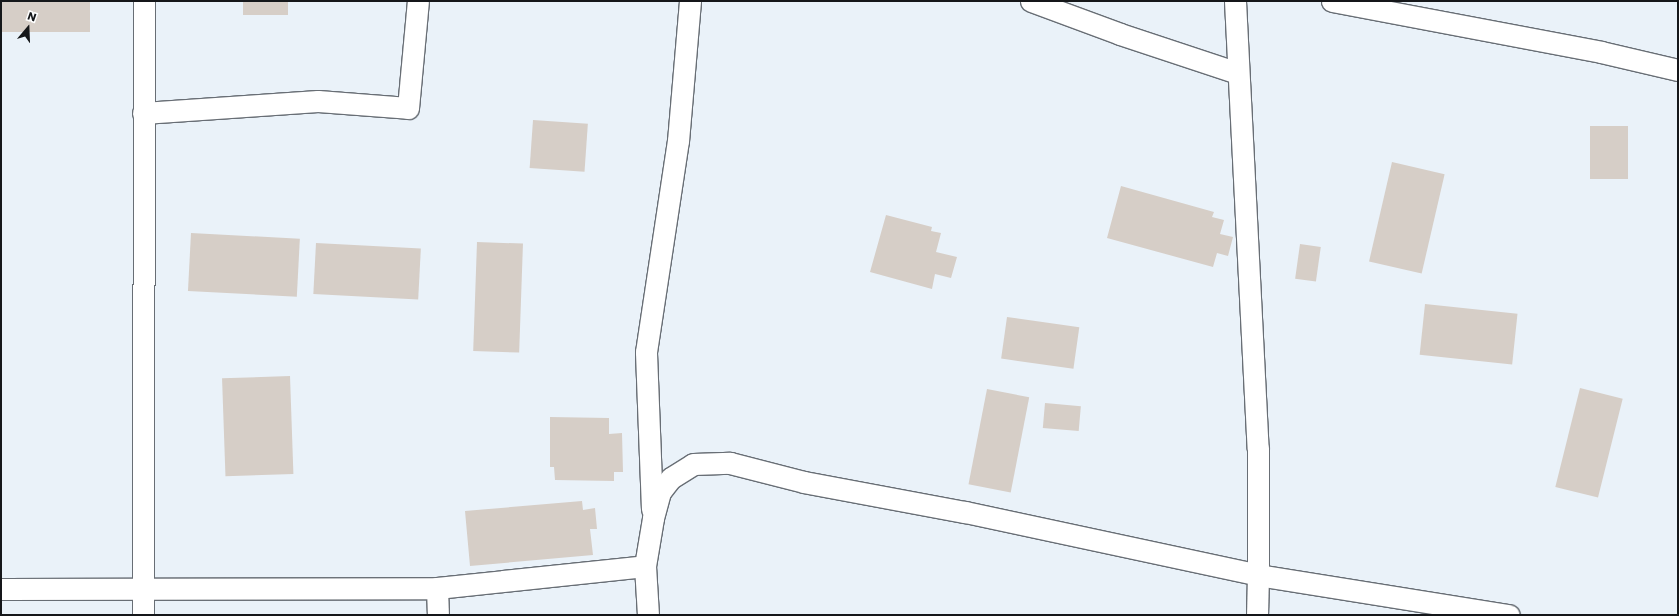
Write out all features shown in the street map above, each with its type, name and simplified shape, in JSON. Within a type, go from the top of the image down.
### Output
[{"type":"street","points":[[143,615],[144,1]]},
{"type":"street","points":[[143,113],[318,101],[408,108],[418,1]]},
{"type":"street","points":[[652,518],[646,352],[678,141],[690,1]]},
{"type":"street","points":[[1030,1],[1120,34],[1238,73]]},
{"type":"street","points":[[1235,1],[1258,448],[1257,615]]},
{"type":"street","points":[[1332,1],[1601,52],[1678,70]]},
{"type":"street","points":[[648,615],[645,566],[652,518],[660,492],[671,478],[693,464],[730,463],[804,482],[965,512],[1258,575],[1509,615]]},
{"type":"street","points":[[1,589],[142,590],[437,588],[645,566]]},
{"type":"street","points":[[437,588],[438,615]]},
{"type":"building","points":[[1,1],[90,1],[90,32],[1,32]]},
{"type":"building","points":[[243,1],[288,1],[288,15],[243,15]]},
{"type":"building","points":[[533,120],[588,124],[585,172],[530,168]]},
{"type":"building","points":[[1590,126],[1628,126],[1628,179],[1590,179]]},
{"type":"building","points":[[1392,162],[1445,174],[1422,274],[1369,261]]},
{"type":"building","points":[[1121,186],[1214,212],[1212,217],[1224,220],[1220,234],[1233,237],[1228,256],[1217,253],[1213,267],[1107,238]]},
{"type":"building","points":[[886,215],[932,227],[931,231],[941,233],[936,252],[957,257],[951,278],[935,274],[932,289],[870,272]]},
{"type":"building","points":[[191,233],[300,239],[297,297],[188,291]]},
{"type":"building","points":[[477,242],[523,244],[519,353],[473,351]]},
{"type":"building","points":[[316,243],[421,248],[418,299],[313,294]]},
{"type":"building","points":[[1300,244],[1321,247],[1316,282],[1295,279]]},
{"type":"building","points":[[1425,304],[1517,314],[1512,364],[1420,355]]},
{"type":"building","points":[[1007,317],[1079,327],[1073,369],[1001,359]]},
{"type":"building","points":[[290,376],[293,474],[225,476],[222,378]]},
{"type":"building","points":[[1580,388],[1623,399],[1598,498],[1555,487]]},
{"type":"building","points":[[987,389],[1029,397],[1011,492],[968,484]]},
{"type":"building","points":[[1045,403],[1081,406],[1079,431],[1043,428]]},
{"type":"building","points":[[550,417],[609,418],[609,434],[622,433],[623,472],[614,472],[614,481],[555,480],[554,467],[550,467]]},
{"type":"building","points":[[582,501],[583,510],[595,508],[597,529],[590,529],[593,555],[470,566],[465,511]]}]
